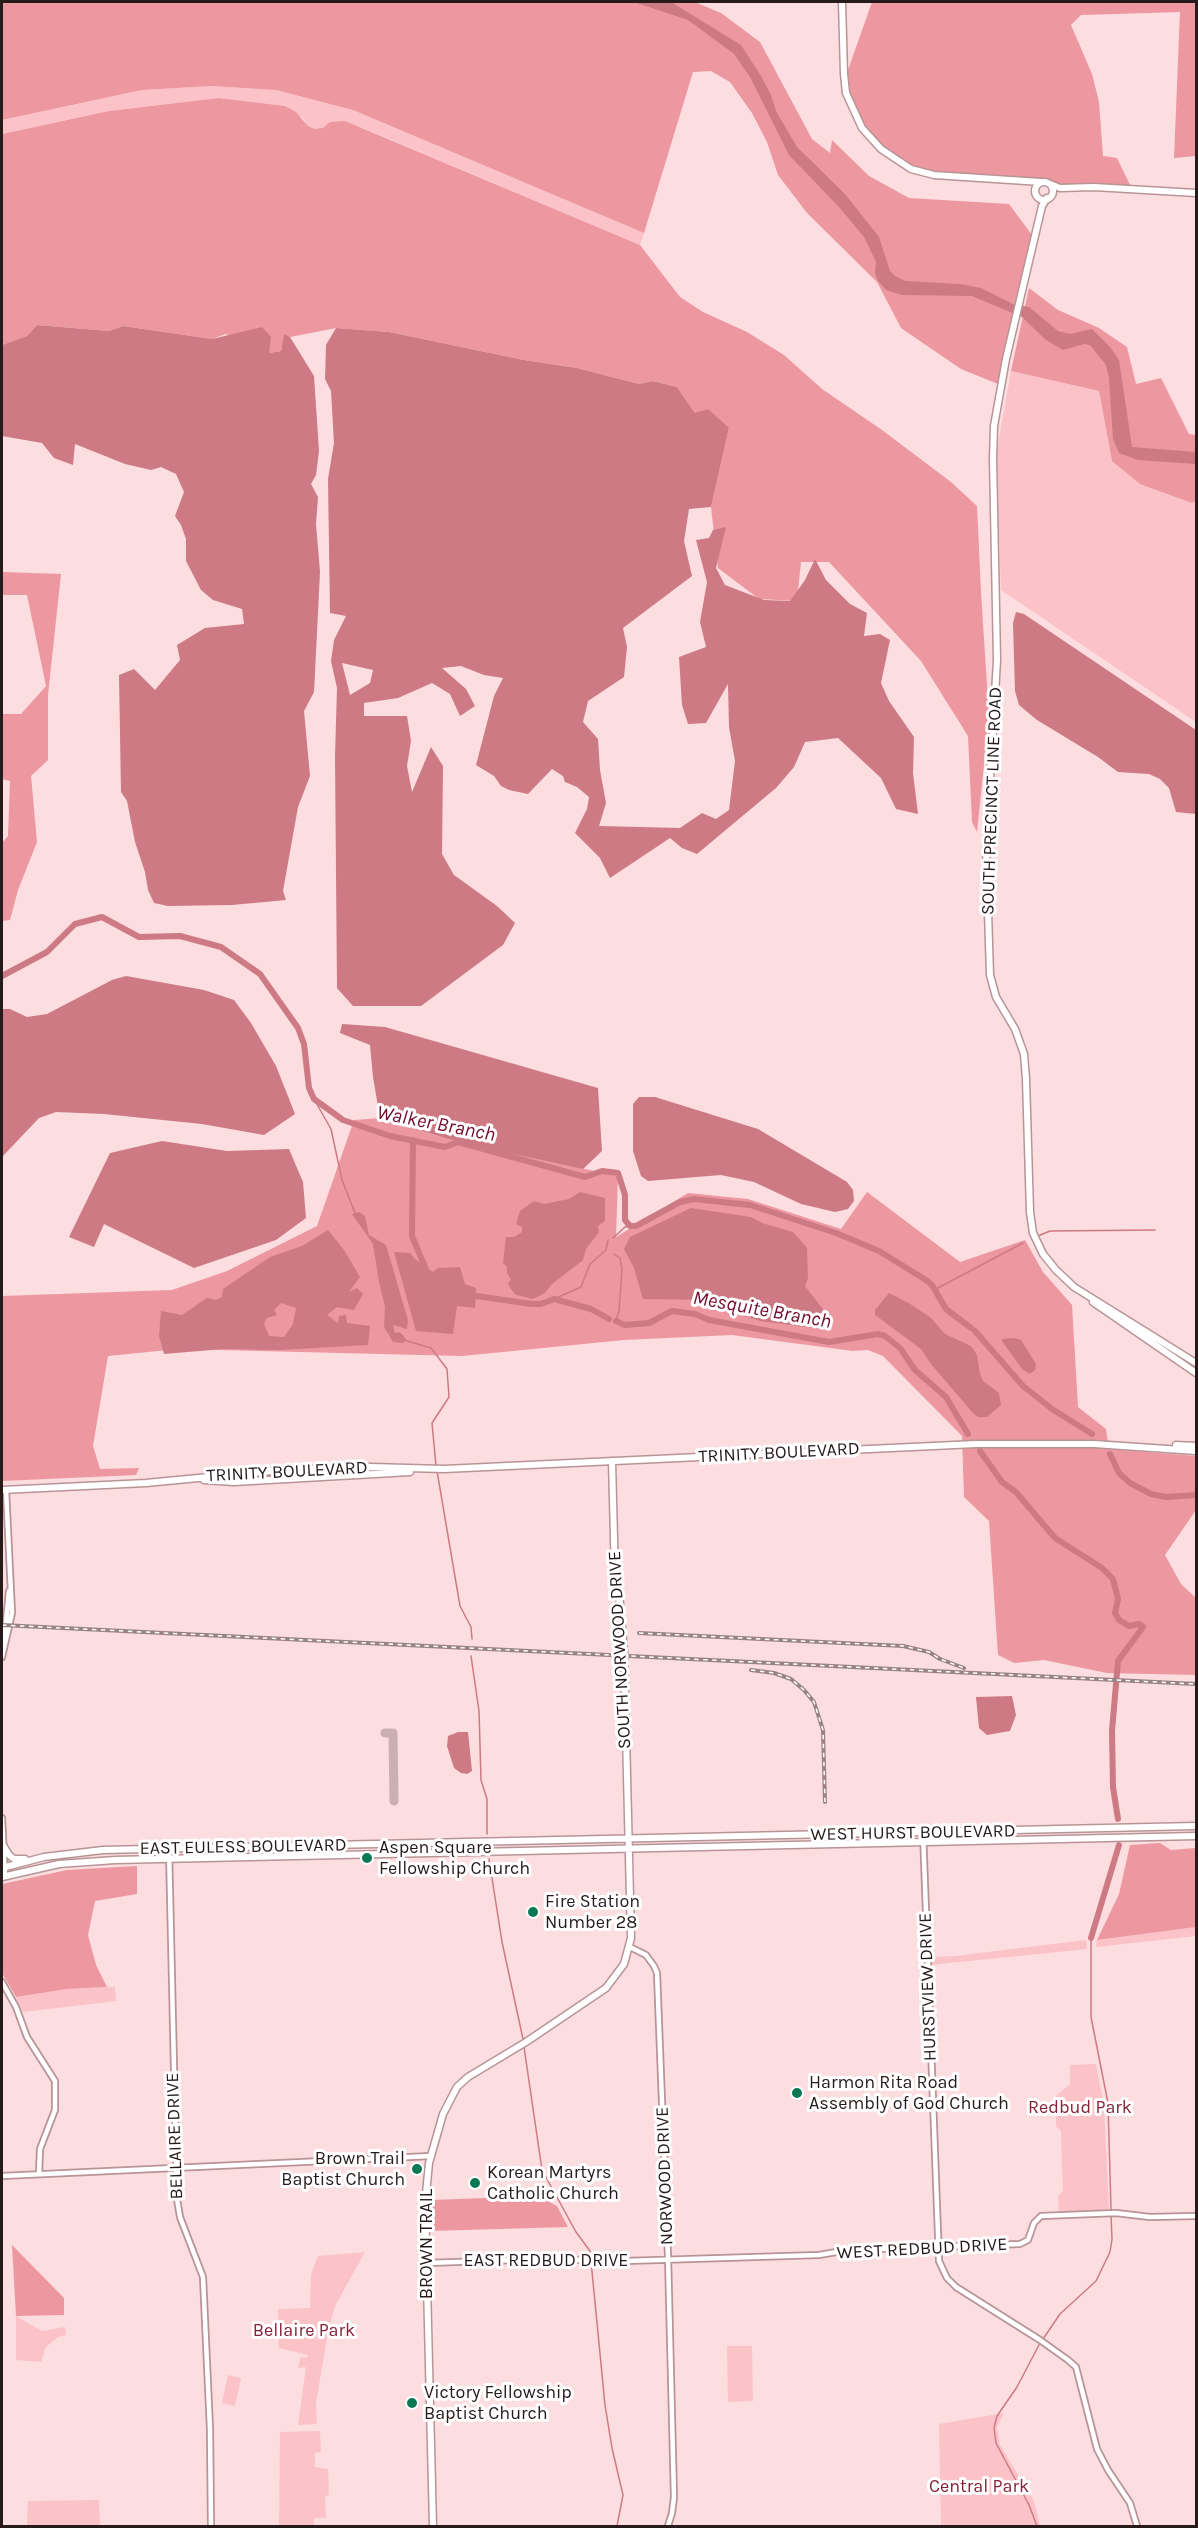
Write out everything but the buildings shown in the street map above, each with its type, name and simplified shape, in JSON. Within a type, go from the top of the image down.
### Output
[{"type":"main road","points":[[842,2],[846,93],[859,122],[872,141],[911,169],[947,177],[1041,182],[1058,188],[1197,193]]},
{"type":"main road","points":[[1007,181],[1029,186],[1041,199],[1078,187]]},
{"type":"main road","points":[[1036,193],[1037,185],[1041,182]]},
{"type":"main road","points":[[1049,197],[1052,189],[1050,184]]},
{"type":"main road","name":"SOUTH PRECINCT LINE ROAD","points":[[1036,193],[1039,226]]},
{"type":"main road","name":"SOUTH PRECINCT LINE ROAD","points":[[1049,197],[1042,206],[996,409],[993,442],[997,660],[986,848],[988,961],[996,997],[1018,1037],[1024,1054],[1030,1212],[1033,1233],[1047,1260],[1074,1287],[1197,1364]]},
{"type":"main road","points":[[1074,1287],[1107,1313],[1197,1371]]},
{"type":"main road","name":"TRINITY BOULEVARD","points":[[4,1490],[186,1479],[301,1469],[371,1467],[423,1470],[976,1444],[1197,1446]]},
{"type":"main road","name":"TRINITY BOULEVARD","points":[[1135,1446],[1197,1451]]},
{"type":"main road","name":"SOUTH NORWOOD DRIVE","points":[[612,1461],[615,1577],[620,1603],[624,1653],[630,1839]]},
{"type":"main road","points":[[1186,1826],[1186,1836]]},
{"type":"main road","name":"WEST HURST BOULEVARD","points":[[630,1839],[1197,1826]]},
{"type":"main road","name":"WEST HURST BOULEVARD","points":[[630,1849],[1197,1836]]},
{"type":"main road","points":[[630,1839],[632,1929],[630,1947]]},
{"type":"main road","name":"EAST EULESS BOULEVARD","points":[[3,1868],[44,1857],[97,1851],[630,1839]]},
{"type":"main road","points":[[3,1845],[9,1856],[14,1859],[44,1857]]},
{"type":"main road","name":"EAST EULESS BOULEVARD","points":[[3,1876],[67,1864],[169,1858],[630,1849]]},
{"type":"main road","name":"BROWN TRAIL","points":[[433,2526],[425,2204],[431,2156],[448,2100],[468,2077],[601,1992],[616,1976],[630,1947]]},
{"type":"street","points":[[2,1642],[9,1588],[4,1490]]},
{"type":"street","points":[[2,1657],[11,1620],[12,1599],[9,1588]]},
{"type":"street","points":[[2,1818],[3,1876]]},
{"type":"street","name":"HURSTVIEW DRIVE","points":[[923,1832],[938,2247],[941,2267],[952,2284],[1046,2344],[1068,2360],[1077,2370],[1097,2449],[1130,2503],[1137,2526]]},
{"type":"street","name":"BELLAIRE DRIVE","points":[[169,1849],[177,2206],[203,2277],[210,2429],[211,2526]]},
{"type":"street","name":"NORWOOD DRIVE","points":[[630,1947],[646,1955],[657,1973],[674,2497],[668,2526]]},
{"type":"street","points":[[2,1982],[16,2007],[27,2037],[55,2081],[55,2110],[40,2149],[39,2174]]},
{"type":"street","points":[[2,2176],[431,2156]]},
{"type":"street","name":"WEST REDBUD DRIVE","points":[[667,2260],[826,2255],[848,2250],[1020,2244],[1028,2240],[1034,2223],[1041,2216],[1116,2213],[1150,2217],[1197,2216]]},
{"type":"street","name":"EAST REDBUD DRIVE","points":[[426,2263],[546,2259],[667,2260]]},
{"type":"green space","points":[[212,86],[276,90],[353,110],[644,233],[640,245],[363,128],[315,129],[308,126],[303,118],[285,106],[219,98],[109,111],[2,134],[2,120],[142,90]]},
{"type":"green space","points":[[1011,371],[1099,391],[1112,461],[1192,503],[1196,501],[1196,722],[1001,590],[996,455]]},
{"type":"green space","points":[[1196,1927],[1196,1936],[1096,1947],[1097,1940]]},
{"type":"green space","points":[[1086,1940],[1087,1949],[930,1965],[930,1957]]},
{"type":"green space","points":[[115,1987],[116,2001],[23,2012],[16,1997],[67,1989]]},
{"type":"green space","name":"Redbud Park","points":[[1096,2064],[1104,2105],[1109,2211],[1059,2213],[1058,2197],[1063,2190],[1061,2131],[1056,2126],[1056,2096],[1070,2084],[1070,2065]]},
{"type":"green space","name":"Bellaire Park","points":[[365,2252],[335,2306],[328,2332],[316,2403],[317,2424],[298,2425],[306,2367],[298,2368],[301,2357],[307,2358],[308,2355],[279,2348],[278,2309],[310,2308],[311,2275],[318,2256]]},
{"type":"green space","points":[[16,2316],[42,2331],[65,2327],[66,2335],[58,2337],[46,2347],[41,2362],[16,2360]]},
{"type":"green space","points":[[727,2346],[752,2346],[753,2401],[728,2402]]},
{"type":"green space","points":[[228,2375],[241,2378],[235,2406],[222,2403]]},
{"type":"green space","name":"Central Park","points":[[1004,2413],[997,2427],[1000,2445],[1034,2501],[1040,2526],[941,2526],[939,2424]]},
{"type":"green space","points":[[320,2431],[321,2452],[315,2453],[315,2467],[328,2469],[329,2495],[325,2496],[326,2518],[314,2518],[314,2526],[279,2526],[280,2432]]},
{"type":"green space","points":[[99,2500],[100,2526],[27,2526],[28,2501]]},
{"type":"shaded area","points":[[2,2],[695,2],[721,13],[760,42],[812,139],[830,153],[832,140],[869,176],[909,198],[1009,204],[1032,235],[998,384],[961,369],[901,328],[877,282],[807,213],[778,175],[767,142],[752,113],[730,82],[711,71],[693,72],[644,233],[353,110],[276,90],[212,86],[142,90],[2,120]]},
{"type":"shaded area","points":[[872,2],[1196,2],[1196,156],[1174,158],[1180,12],[1081,15],[1071,25],[1092,74],[1099,102],[1103,156],[1117,158],[1131,187],[1056,185],[1049,179],[992,178],[926,171],[897,159],[865,128],[848,89],[848,70]]},
{"type":"shaded area","points":[[219,98],[285,106],[296,112],[308,126],[315,129],[323,128],[330,122],[345,121],[640,245],[680,297],[703,312],[747,332],[784,355],[822,389],[882,430],[951,482],[977,506],[989,717],[977,832],[972,822],[968,736],[921,661],[829,562],[801,562],[797,601],[759,599],[718,568],[711,507],[729,428],[695,413],[677,387],[653,381],[639,384],[577,368],[524,360],[389,332],[336,328],[290,337],[284,335],[281,351],[269,353],[226,334],[212,339],[123,326],[109,331],[37,325],[27,336],[2,345],[2,134],[109,111]]},
{"type":"shaded area","points":[[1029,288],[1058,310],[1099,328],[1127,347],[1136,384],[1161,378],[1189,434],[1196,435],[1196,501],[1192,503],[1140,484],[1112,461],[1099,391],[1011,371]]},
{"type":"shaded area","points":[[2,572],[61,574],[48,695],[48,760],[31,776],[37,842],[18,890],[10,920],[2,921],[2,843],[8,836],[10,781],[2,779],[2,714],[21,714],[46,686],[27,595],[2,595]]},
{"type":"shaded area","points":[[380,1118],[458,1142],[618,1176],[616,1237],[688,1193],[748,1199],[841,1229],[867,1192],[960,1262],[1025,1240],[1043,1272],[1072,1305],[1078,1407],[1106,1429],[1109,1449],[1196,1456],[1196,1510],[1165,1555],[1181,1584],[1196,1598],[1196,1675],[1107,1673],[1044,1660],[1014,1663],[998,1655],[989,1521],[964,1497],[962,1436],[883,1356],[868,1350],[853,1351],[732,1335],[624,1340],[462,1356],[178,1349],[108,1356],[93,1446],[100,1469],[139,1468],[136,1475],[2,1481],[2,1296],[172,1290],[227,1271],[317,1226],[354,1120]]},
{"type":"shaded area","points":[[1160,1843],[1171,1850],[1196,1848],[1196,1927],[1097,1940],[1119,1894],[1130,1845]]},
{"type":"shaded area","points":[[137,1866],[137,1894],[95,1901],[88,1935],[96,1965],[107,1987],[67,1989],[16,1997],[2,1973],[2,1884],[67,1870]]},
{"type":"shaded area","points":[[546,2193],[551,2203],[557,2206],[568,2227],[430,2231],[430,2200],[514,2197]]},
{"type":"shaded area","points":[[12,2245],[64,2298],[64,2315],[16,2316]]},
{"type":"water","points":[[634,2],[671,2],[741,45],[761,76],[776,111],[797,147],[845,194],[879,237],[890,271],[895,276],[905,281],[960,284],[981,288],[1013,304],[1029,307],[1058,331],[1070,334],[1092,329],[1119,360],[1132,447],[1196,452],[1196,464],[1138,460],[1119,453],[1113,439],[1106,365],[1090,345],[1084,344],[1063,350],[1046,340],[1022,317],[972,296],[902,295],[886,290],[878,281],[875,273],[876,262],[864,237],[789,155],[750,77],[734,54],[688,20]]},
{"type":"water","points":[[37,325],[109,331],[123,326],[212,339],[262,327],[271,337],[269,353],[281,351],[284,334],[290,337],[314,376],[319,451],[316,475],[311,484],[318,497],[316,524],[320,572],[314,692],[304,711],[310,776],[298,807],[283,891],[286,900],[232,905],[168,906],[154,903],[148,890],[127,801],[121,792],[119,675],[134,669],[155,690],[180,660],[177,645],[205,628],[244,624],[242,609],[213,600],[201,590],[186,561],[186,539],[175,516],[184,492],[176,474],[161,467],[151,470],[125,464],[75,444],[73,465],[54,458],[42,443],[2,436],[2,345],[27,336]]},
{"type":"water","points":[[336,328],[389,332],[524,360],[577,368],[639,384],[653,381],[677,387],[695,413],[708,409],[729,428],[711,507],[689,509],[684,541],[692,576],[623,628],[627,647],[624,677],[588,701],[583,722],[598,739],[600,770],[606,803],[599,826],[680,828],[702,813],[716,819],[729,810],[735,761],[729,727],[728,684],[706,723],[688,724],[682,705],[679,657],[706,647],[700,622],[707,582],[696,540],[709,538],[713,530],[726,527],[716,568],[725,585],[764,600],[790,601],[805,580],[815,559],[826,580],[850,604],[867,613],[864,636],[880,634],[890,640],[881,683],[889,701],[914,737],[913,773],[918,814],[896,809],[881,778],[838,738],[805,742],[794,767],[776,788],[697,854],[682,848],[670,838],[610,878],[600,858],[575,833],[587,809],[589,797],[577,787],[565,782],[563,776],[552,769],[528,794],[501,786],[494,776],[476,765],[494,696],[503,678],[484,675],[461,666],[442,668],[466,689],[475,706],[460,716],[450,694],[432,683],[398,698],[364,703],[364,716],[407,716],[411,741],[407,766],[412,792],[431,747],[443,766],[442,854],[454,875],[497,906],[515,923],[503,945],[421,1006],[353,1006],[337,988],[335,756],[337,688],[331,661],[334,640],[346,616],[330,613],[328,479],[334,443],[331,391],[325,379],[326,345]],"holes":[[[342,663],[373,670],[370,683],[350,695]]]},
{"type":"water","points":[[1016,612],[1024,614],[1196,730],[1196,814],[1176,812],[1169,788],[1160,779],[1149,774],[1118,772],[1098,757],[1037,720],[1019,705],[1015,691],[1013,623]]},
{"type":"water","points":[[126,976],[204,990],[234,1000],[251,1023],[276,1066],[295,1114],[264,1135],[202,1124],[104,1114],[56,1112],[39,1118],[2,1157],[2,1009],[10,1009],[27,1017],[47,1014],[112,980]]},
{"type":"water","points":[[342,1024],[385,1027],[598,1088],[602,1151],[583,1169],[458,1142],[380,1118],[370,1045],[340,1033]]},
{"type":"water","points":[[639,1097],[655,1097],[758,1129],[847,1182],[853,1190],[854,1201],[848,1209],[835,1212],[801,1204],[754,1182],[721,1175],[648,1181],[641,1176],[633,1151],[633,1104]]},
{"type":"water","points":[[162,1141],[227,1151],[289,1149],[303,1182],[306,1218],[276,1240],[194,1268],[104,1224],[94,1247],[69,1237],[110,1153]]},
{"type":"water","points":[[580,1192],[605,1198],[605,1221],[598,1226],[599,1232],[586,1249],[583,1260],[552,1284],[545,1293],[533,1299],[516,1295],[510,1288],[508,1283],[511,1280],[507,1267],[503,1263],[506,1237],[514,1237],[522,1232],[522,1227],[516,1224],[520,1211],[534,1201],[544,1204],[569,1199]]},
{"type":"water","points":[[691,1208],[751,1217],[762,1223],[793,1232],[807,1248],[808,1278],[805,1286],[826,1313],[822,1329],[760,1321],[725,1310],[711,1300],[643,1299],[634,1268],[624,1249],[630,1237]]},
{"type":"water","points":[[359,1212],[365,1216],[369,1235],[386,1245],[408,1320],[407,1329],[393,1325],[395,1333],[399,1332],[406,1340],[403,1343],[393,1342],[384,1327],[385,1307],[373,1244],[352,1214]]},
{"type":"water","points":[[328,1230],[344,1250],[360,1277],[349,1292],[357,1288],[363,1294],[354,1310],[337,1307],[327,1315],[338,1323],[339,1316],[346,1315],[347,1323],[370,1326],[368,1345],[280,1350],[223,1349],[164,1354],[159,1336],[161,1311],[182,1315],[207,1298],[216,1300],[222,1297],[223,1289],[270,1257],[302,1246]],"holes":[[[281,1303],[296,1308],[293,1324],[284,1337],[269,1336],[264,1324],[267,1318],[277,1315],[274,1310]]]},
{"type":"water","points":[[394,1252],[410,1253],[433,1272],[438,1268],[460,1267],[465,1284],[476,1288],[475,1308],[457,1306],[453,1334],[416,1331]]},
{"type":"water","points":[[889,1293],[931,1318],[945,1334],[971,1346],[977,1355],[983,1381],[999,1393],[1001,1405],[987,1417],[978,1417],[931,1364],[921,1349],[875,1315],[875,1310]]},
{"type":"water","points":[[1002,1339],[1021,1340],[1036,1364],[1035,1370],[1030,1374],[1022,1369],[1002,1341]]},
{"type":"water","points":[[1012,1696],[1016,1715],[1010,1731],[987,1735],[979,1728],[976,1697]]},
{"type":"water","points":[[458,1732],[468,1732],[472,1771],[467,1774],[454,1768],[447,1746],[448,1736]]},
{"type":"waterway","name":"Walker Branch","points":[[2,976],[47,952],[75,924],[102,917],[139,937],[180,936],[221,947],[260,974],[298,1028],[304,1044],[309,1088],[314,1099],[343,1120],[390,1136],[445,1147],[458,1142],[585,1177],[602,1171],[618,1173],[625,1195],[625,1220],[630,1226],[636,1226],[680,1202],[694,1199],[750,1205],[836,1233],[879,1251],[926,1280],[932,1285],[946,1309],[971,1328]]},
{"type":"waterway","points":[[314,1099],[331,1129],[342,1180],[355,1213]]},
{"type":"waterway","name":"Mesquite Branch","points":[[413,1140],[412,1236],[427,1272]]},
{"type":"waterway","points":[[613,1238],[625,1227],[630,1226]]},
{"type":"waterway","points":[[1038,1236],[1050,1231],[1155,1230]]},
{"type":"waterway","points":[[554,1299],[581,1287],[590,1264],[606,1250],[608,1240]]},
{"type":"waterway","points":[[934,1290],[1023,1243]]},
{"type":"waterway","points":[[614,1254],[620,1258],[622,1269],[619,1311],[616,1321]]},
{"type":"waterway","name":"Mesquite Branch","points":[[469,1295],[532,1304],[541,1304],[554,1299],[591,1309],[609,1319]]},
{"type":"waterway","name":"Mesquite Branch","points":[[616,1321],[625,1325],[649,1323],[672,1311],[829,1342],[878,1334],[885,1336],[900,1348],[915,1370],[946,1397],[968,1434]]},
{"type":"waterway","name":"Walker Branch","points":[[975,1331],[1023,1386],[1052,1409],[1092,1434]]},
{"type":"waterway","points":[[404,1340],[431,1348],[447,1369],[449,1397],[432,1423],[436,1466]]},
{"type":"waterway","name":"Mesquite Branch","points":[[980,1451],[1002,1482],[1016,1492],[1055,1538],[1102,1568],[1113,1579],[1118,1599],[1115,1613],[1119,1620],[1129,1626],[1139,1624],[1143,1627],[1118,1661],[1112,1731],[1113,1787],[1118,1819]]},
{"type":"waterway","name":"Walker Branch","points":[[1110,1454],[1119,1473],[1130,1483],[1151,1494],[1166,1497],[1196,1495]]},
{"type":"waterway","points":[[437,1471],[460,1606],[471,1627],[472,1639]]},
{"type":"waterway","points":[[471,1656],[479,1711],[481,1780],[487,1799],[487,1834]]},
{"type":"waterway","name":"Mesquite Branch","points":[[1091,1938],[1119,1845]]},
{"type":"waterway","points":[[489,1859],[502,1942],[523,2039]]},
{"type":"waterway","name":"Mesquite Branch","points":[[1091,1938],[1091,2017],[1108,2103],[1111,2210]]},
{"type":"waterway","points":[[524,2047],[542,2170],[576,2232],[590,2251],[605,2405],[623,2495],[617,2526]]},
{"type":"waterway","name":"Mesquite Branch","points":[[1043,2339],[1060,2314],[1096,2281],[1110,2252],[1111,2215]]},
{"type":"waterway","name":"Mesquite Branch","points":[[1037,2526],[1029,2505],[996,2443],[994,2428],[997,2416],[1017,2387],[1040,2343]]},
{"type":"taxiway","points":[[385,1733],[393,1733],[394,1801]]},
{"type":"railway","points":[[2,1625],[1196,1684]]},
{"type":"railway","points":[[639,1633],[903,1646],[929,1652],[964,1668]]},
{"type":"railway","points":[[751,1670],[774,1673],[791,1679],[814,1702],[823,1730],[825,1802]]},
{"type":"place","name":"Aspen Square Fellowship Church","points":[[367,1858]]},
{"type":"place","name":"Fire Station Number 28","points":[[533,1912]]},
{"type":"place","name":"Harmon Rita Road Assembly of God Church","points":[[797,2093]]},
{"type":"place","name":"Brown Trail Baptist Church","points":[[417,2169]]},
{"type":"place","name":"Korean Martyrs Catholic Church","points":[[475,2183]]},
{"type":"place","name":"Victory Fellowship Baptist Church","points":[[412,2403]]}]
